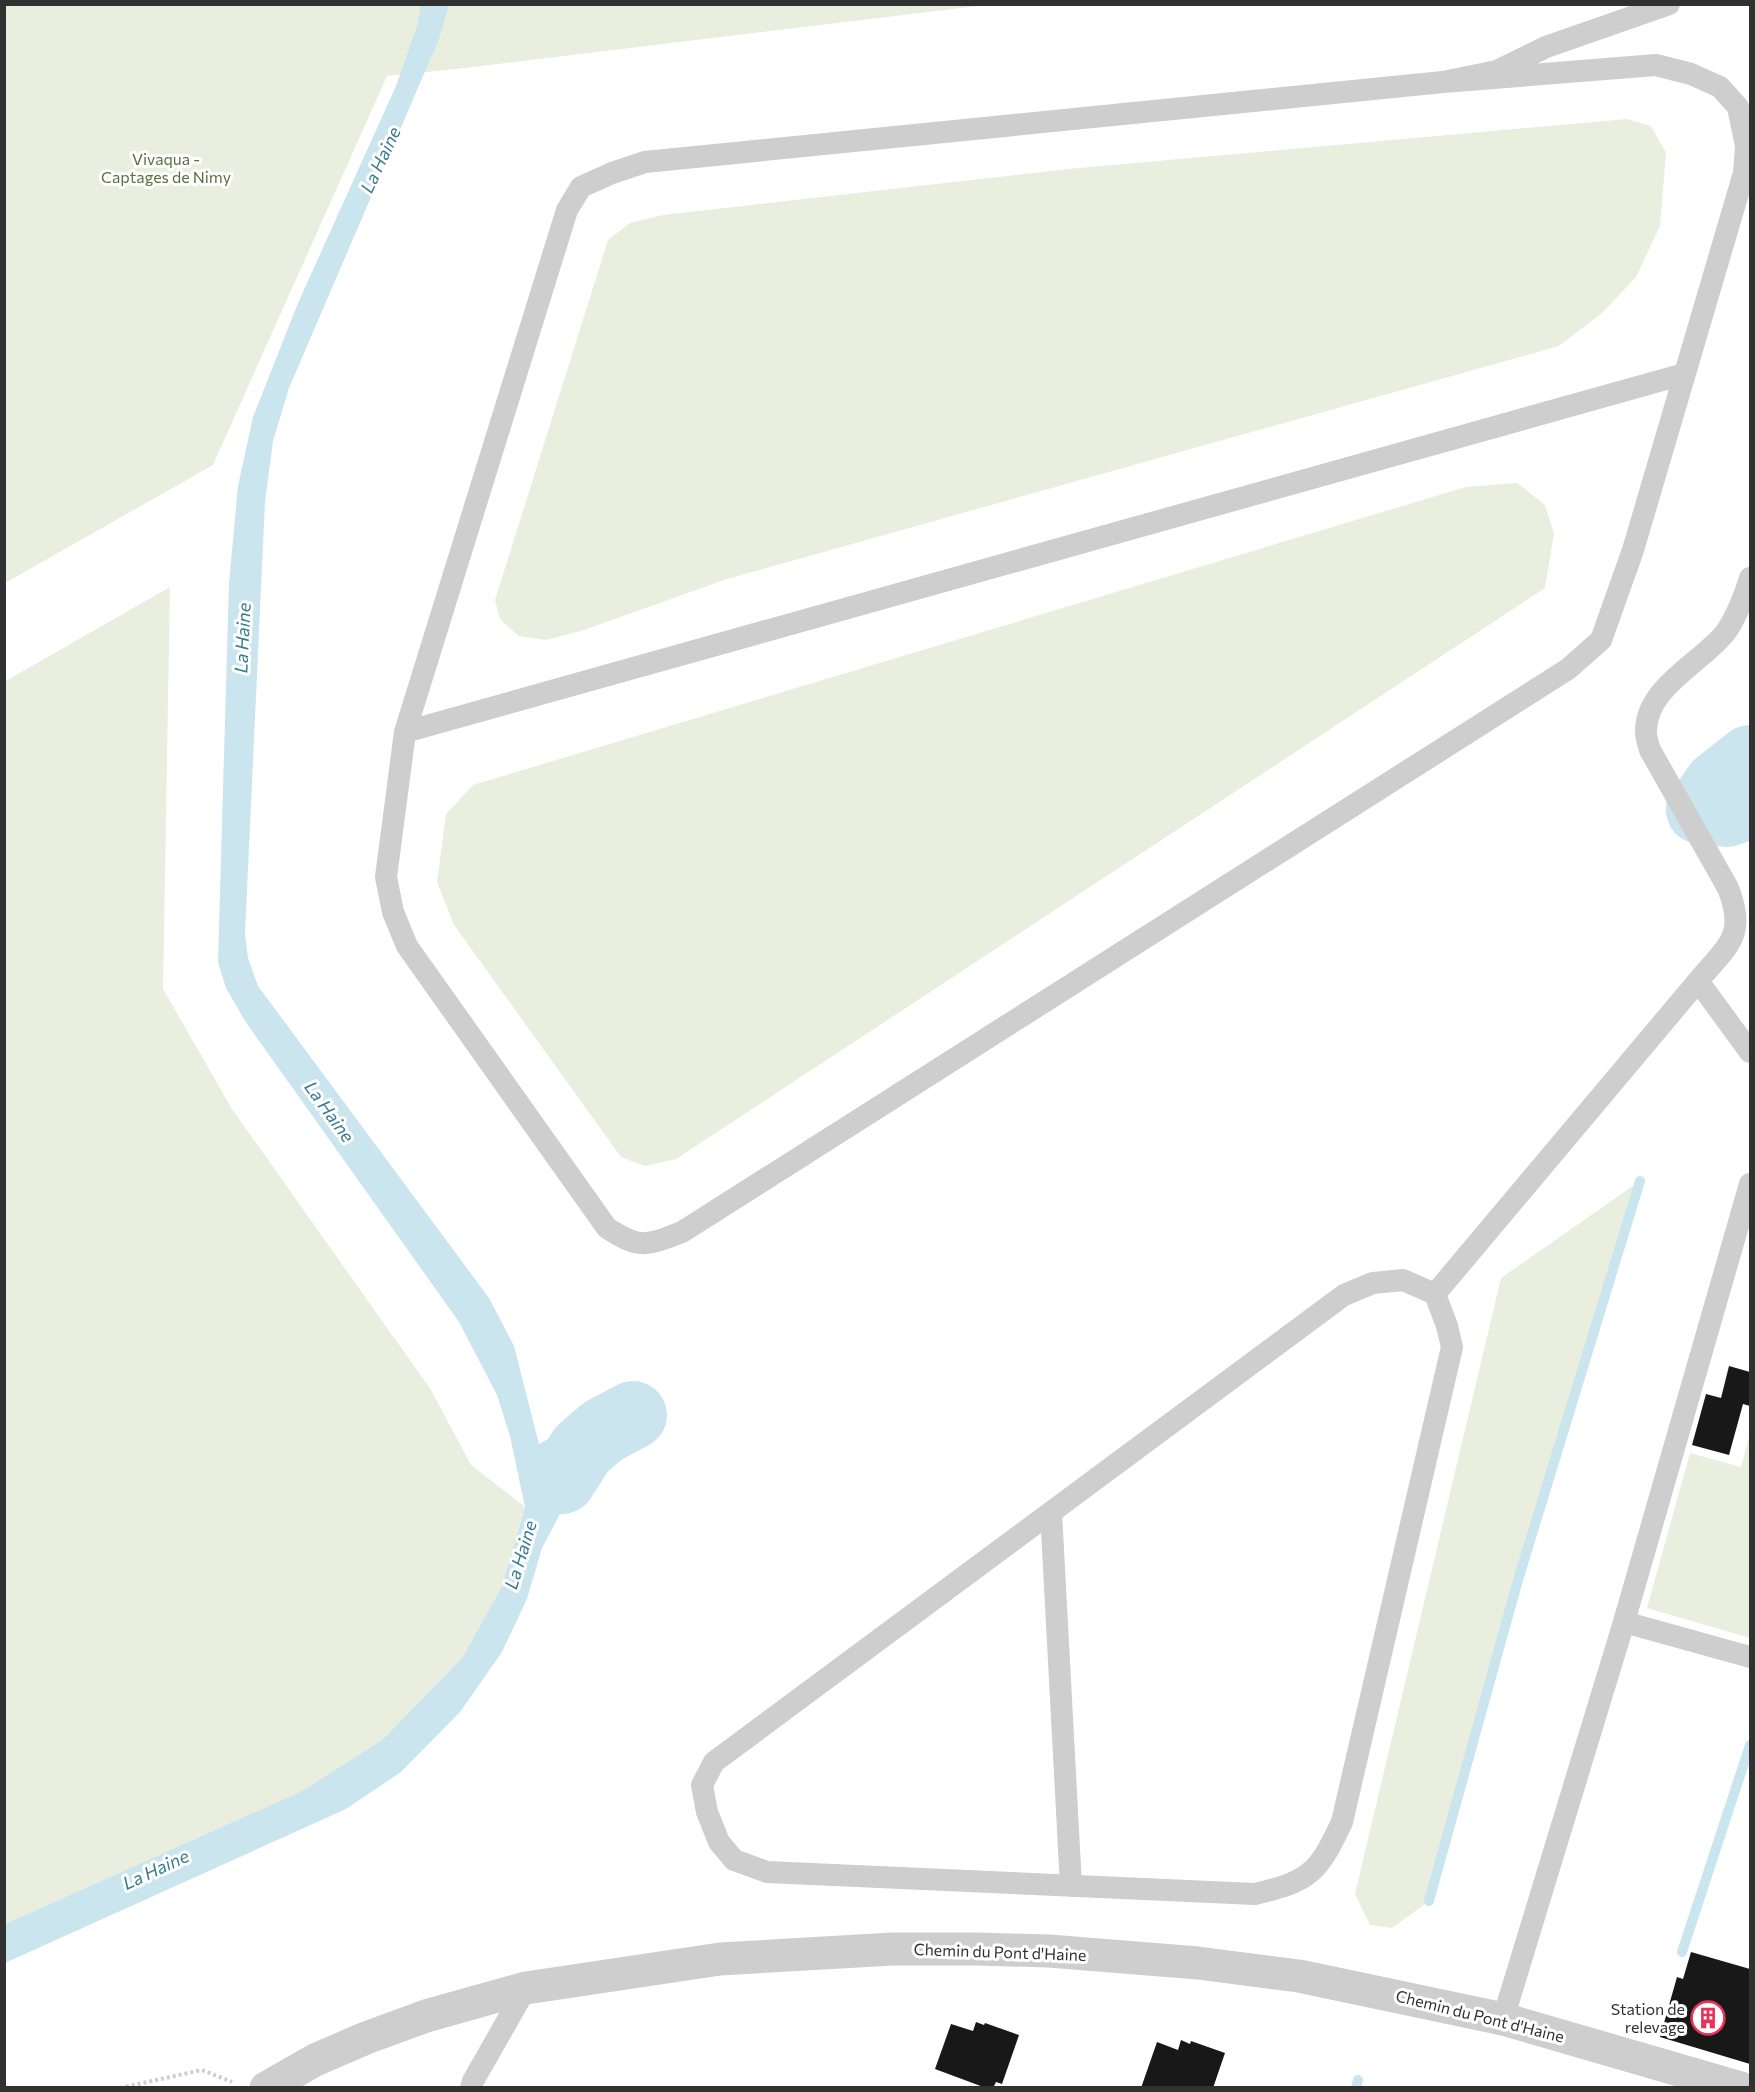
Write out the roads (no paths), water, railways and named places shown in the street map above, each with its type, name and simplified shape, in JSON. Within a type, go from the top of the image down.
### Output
[{"type":"street","name":"Chemin du Pont d'Haine","points":[[252,2086],[426,2016],[526,1988],[720,1959],[893,1949],[997,1949],[1198,1963],[1299,1976],[1503,2019],[1741,2088]]},
{"type":"lane","points":[[1443,82],[1497,71],[1546,47],[1669,4]]},
{"type":"lane","points":[[1656,65],[1691,74],[1720,87],[1738,107],[1746,146],[1744,173],[1684,374],[1633,550],[1600,640],[1568,669],[692,1225],[654,1243],[630,1242],[607,1228],[407,946],[393,912],[386,877],[405,732],[567,210],[580,187],[645,162],[1443,82],[1656,65]]},
{"type":"lane","points":[[405,732],[1684,374]]},
{"type":"lane","points":[[1435,1294],[1735,934],[1737,920],[1728,888],[1650,750],[1646,734],[1647,717],[1666,686],[1725,633],[1746,592],[1750,578]]},
{"type":"lane","points":[[1698,981],[1750,1052]]},
{"type":"lane","points":[[1503,2019],[1624,1622],[1750,1184]]},
{"type":"lane","points":[[1403,1280],[1435,1294],[1452,1347],[1342,1822],[1329,1850],[1315,1871],[1286,1887],[1255,1894],[767,1872],[734,1860],[719,1842],[707,1812],[702,1785],[714,1762],[1344,1295],[1373,1283],[1403,1280]]},
{"type":"lane","points":[[1051,1512],[1071,1886]]},
{"type":"lane","points":[[1624,1622],[1750,1657]]},
{"type":"lane","points":[[471,2088],[472,2081],[526,1988]]},
{"type":"water","name":"La Haine","points":[[421,5],[449,5],[439,39],[289,388],[273,441],[265,502],[245,934],[248,958],[258,986],[489,1298],[514,1346],[539,1444],[621,1399],[633,1438],[569,1497],[542,1548],[527,1599],[502,1652],[460,1712],[401,1772],[346,1809],[5,1963],[5,1924],[302,1791],[382,1740],[462,1658],[502,1586],[525,1507],[510,1436],[497,1395],[459,1322],[245,1021],[226,988],[218,962],[229,583],[238,486],[253,417],[298,303],[396,86],[417,26]]},
{"type":"waterway","points":[[1750,759],[1717,785],[1700,810],[1727,813],[1750,805]]},
{"type":"waterway","points":[[1429,1901],[1518,1580],[1640,1181]]},
{"type":"waterway","points":[[562,1480],[582,1449],[603,1431],[633,1415]]},
{"type":"waterway","points":[[1682,1952],[1750,1745]]},
{"type":"waterway","points":[[1356,2088],[1358,2080]]},
{"type":"place","name":"Station de relevage","points":[[1708,2018]]},
{"type":"park label","name":"Vivaqua - Captages de Nimy","points":[[166,168]]}]
